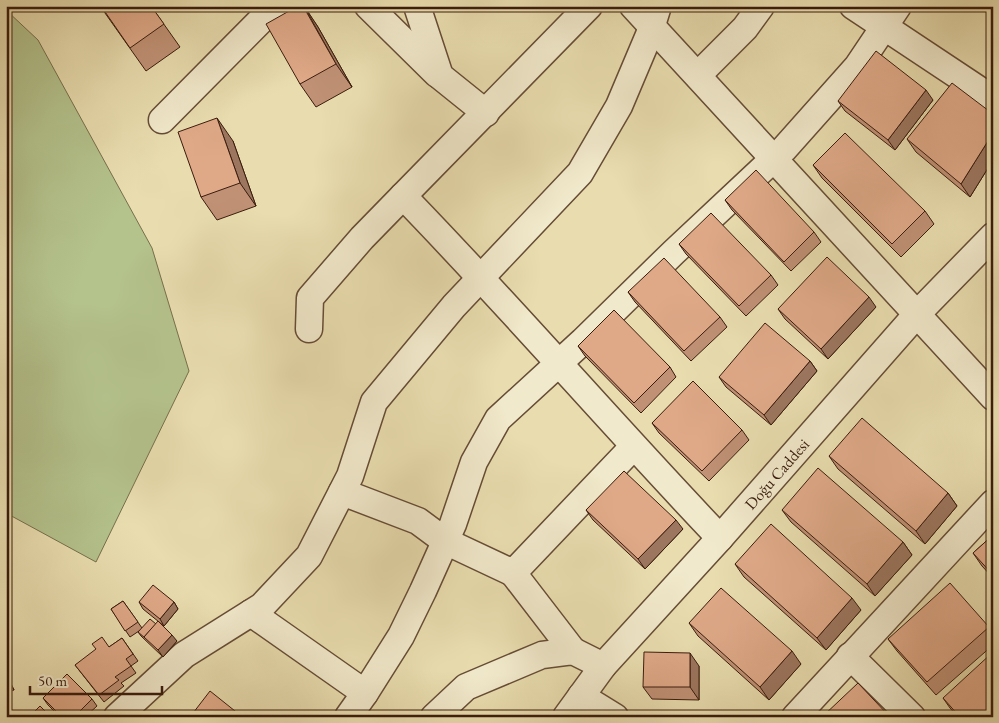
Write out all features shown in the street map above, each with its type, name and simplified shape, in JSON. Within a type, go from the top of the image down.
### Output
[{"type":"street","points":[[162,120],[275,6]]},
{"type":"street","points":[[368,6],[440,76],[486,113]]},
{"type":"street","points":[[417,6],[440,76]]},
{"type":"street","points":[[309,329],[310,298],[362,238],[589,6]]},
{"type":"street","points":[[633,6],[655,16],[698,75],[993,397]]},
{"type":"street","points":[[698,75],[745,28],[761,6]]},
{"type":"street","points":[[853,6],[891,16],[993,99]]},
{"type":"street","points":[[117,717],[184,655],[262,606],[309,556],[350,476],[374,402],[454,306],[580,173],[619,106],[655,16]]},
{"type":"street","points":[[348,717],[365,694],[401,636],[445,541],[474,462],[498,419],[775,158],[857,67],[891,16]]},
{"type":"street","points":[[404,196],[482,277],[633,447],[720,538]]},
{"type":"street","name":"Doğu Caddesi","points":[[573,706],[603,666],[720,538],[917,314],[993,236]]},
{"type":"street","points":[[513,573],[633,447]]},
{"type":"street","points":[[342,492],[418,522],[445,541],[513,573],[573,651],[603,666]]},
{"type":"street","points":[[795,717],[993,503]]},
{"type":"street","points":[[251,613],[365,694]]},
{"type":"street","points":[[434,717],[466,687],[542,655],[573,651]]},
{"type":"street","points":[[850,656],[912,717]]},
{"type":"street","points":[[573,706],[616,717]]},
{"type":"green space","points":[[6,10],[38,40],[152,248],[189,371],[96,562],[6,513]]},
{"type":"building","points":[[101,6],[151,6],[164,24],[130,48]]},
{"type":"building","points":[[298,6],[303,6],[336,64],[300,84],[266,24]]},
{"type":"building","points":[[993,28],[993,38],[988,34]]},
{"type":"building","points":[[876,51],[926,90],[888,140],[838,101]]},
{"type":"building","points":[[952,83],[993,114],[993,133],[961,184],[907,139]]},
{"type":"building","points":[[217,118],[240,183],[201,197],[178,132]]},
{"type":"building","points":[[845,133],[925,211],[892,244],[813,165]]},
{"type":"building","points":[[756,170],[814,232],[784,262],[725,200]]},
{"type":"building","points":[[711,213],[771,275],[739,306],[679,244]]},
{"type":"building","points":[[827,257],[869,297],[821,349],[778,309]]},
{"type":"building","points":[[664,258],[720,317],[684,351],[628,292]]},
{"type":"building","points":[[614,310],[670,367],[634,403],[578,346]]},
{"type":"building","points":[[765,323],[810,361],[764,415],[719,377]]},
{"type":"building","points":[[693,381],[742,430],[702,471],[652,423]]},
{"type":"building","points":[[862,418],[948,493],[916,531],[829,456]]},
{"type":"building","points":[[818,468],[903,542],[867,584],[782,510]]},
{"type":"building","points":[[624,471],[676,520],[638,559],[586,510]]},
{"type":"building","points":[[771,524],[852,598],[817,638],[735,564]]},
{"type":"building","points":[[993,535],[993,575],[973,553]]},
{"type":"building","points":[[950,583],[989,627],[927,682],[888,639]]},
{"type":"building","points":[[153,585],[174,602],[160,619],[139,602]]},
{"type":"building","points":[[721,588],[792,651],[760,687],[689,623]]},
{"type":"building","points":[[123,601],[138,622],[125,631],[111,609]]},
{"type":"building","points":[[150,619],[156,624],[145,638],[138,632]]},
{"type":"building","points":[[158,621],[172,635],[158,650],[144,637]]},
{"type":"building","points":[[102,637],[109,647],[122,638],[133,654],[126,659],[131,666],[115,677],[119,680],[99,695],[75,665],[96,649],[92,644]]},
{"type":"building","points":[[644,652],[690,653],[690,687],[643,687]]},
{"type":"building","points":[[993,652],[993,717],[960,717],[943,698]]},
{"type":"building","points":[[67,674],[92,699],[74,717],[62,717],[43,698]]},
{"type":"building","points":[[858,683],[890,717],[822,717]]},
{"type":"building","points":[[210,691],[240,715],[238,717],[190,717]]},
{"type":"building","points":[[40,706],[51,717],[29,717]]}]
